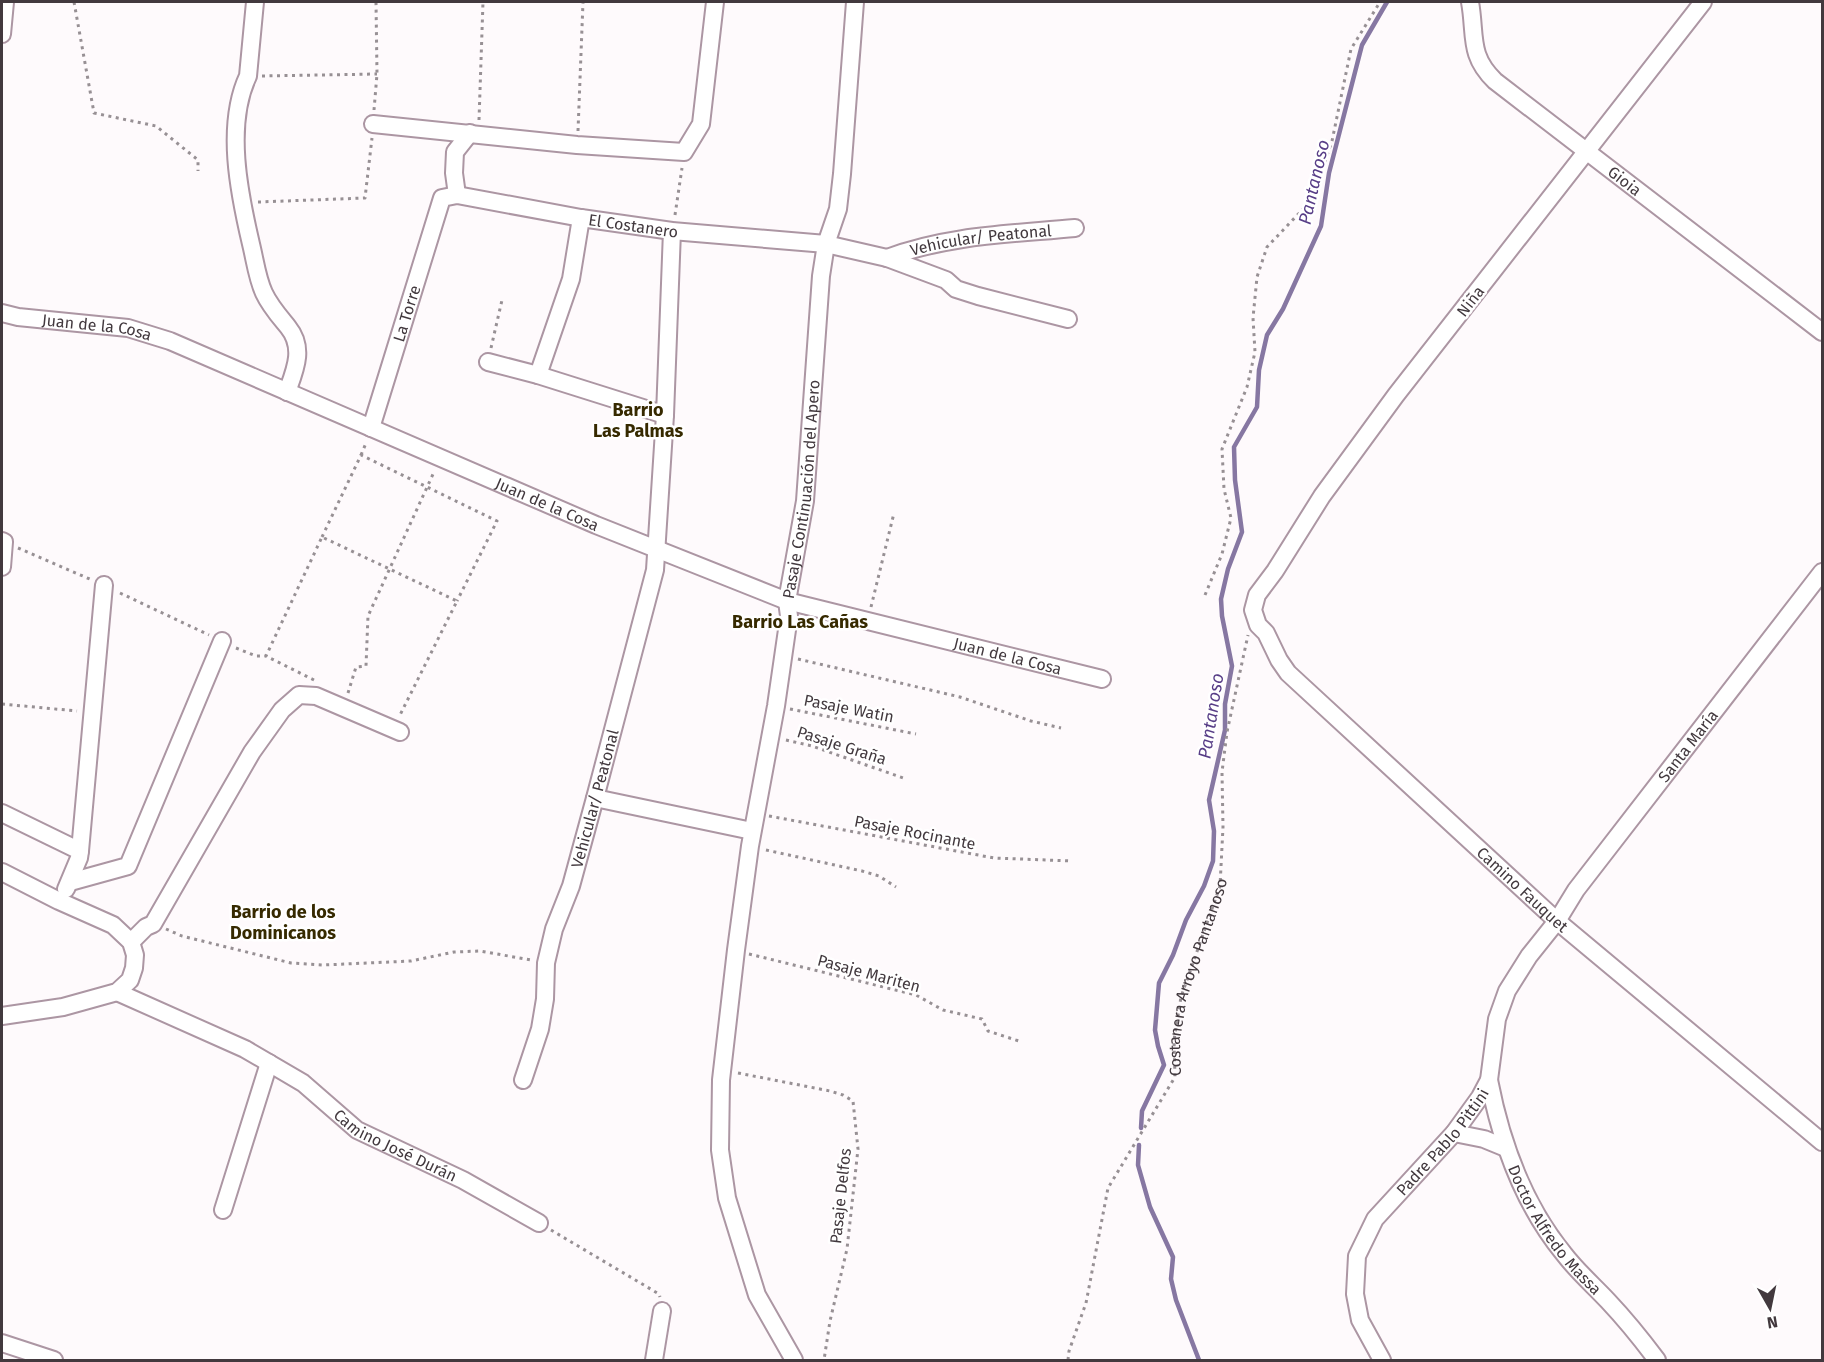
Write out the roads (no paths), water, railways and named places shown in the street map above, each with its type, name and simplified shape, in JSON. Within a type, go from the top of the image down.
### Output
[{"type":"street","points":[[2,34],[5,2]]},
{"type":"street","points":[[255,2],[248,76],[243,86],[238,122],[237,168],[242,202],[264,294],[293,334],[296,342],[297,364],[287,392]]},
{"type":"street","points":[[373,124],[577,145],[684,152],[701,124],[715,2]]},
{"type":"street","name":"Pasaje Continuación del Apero","points":[[794,1360],[757,1295],[727,1198],[720,1150],[721,1080],[751,839],[777,706],[789,616],[787,602],[805,501],[821,276],[826,244],[838,209],[855,2]]},
{"type":"street","name":"Gioia","points":[[1470,2],[1474,44],[1484,71],[1822,332]]},
{"type":"street","name":"Niña","points":[[1253,610],[1257,595],[1275,571],[1322,496],[1396,395],[1703,2]]},
{"type":"street","points":[[426,129],[455,152]]},
{"type":"street","points":[[450,197],[455,152],[474,134]]},
{"type":"street","name":"El Costanero","points":[[450,197],[672,231],[826,244]]},
{"type":"street","name":"La Torre","points":[[371,428],[450,197]]},
{"type":"street","points":[[538,375],[571,279],[581,218]]},
{"type":"street","name":"Vehicular/ Peatonal","points":[[887,258],[913,248],[969,237],[1075,228]]},
{"type":"street","name":"Vehicular/ Peatonal","points":[[523,1080],[540,1029],[545,999],[546,963],[554,929],[571,886],[596,798],[655,570],[665,415],[672,231]]},
{"type":"street","name":"Vehicular/ Peatonal","points":[[826,244],[887,258],[946,280],[956,289],[1068,319]]},
{"type":"street","name":"Juan de la Cosa","points":[[2,313],[18,317],[128,328],[170,342],[439,459],[677,559],[787,602],[1102,679]]},
{"type":"street","points":[[488,362],[538,375],[665,415]]},
{"type":"street","points":[[2,541],[4,542],[2,567]]},
{"type":"street","name":"Santa María","points":[[1557,921],[1576,890],[1822,572]]},
{"type":"street","points":[[59,901],[70,882],[80,851],[104,585]]},
{"type":"street","name":"Camino Fauquet","points":[[1253,610],[1258,625],[1266,633],[1288,673],[1557,921],[1822,1142]]},
{"type":"street","points":[[70,882],[128,866],[222,641]]},
{"type":"street","points":[[130,942],[146,927],[153,924],[252,752],[282,710],[299,695],[316,696],[399,726]]},
{"type":"street","points":[[596,798],[751,839]]},
{"type":"street","points":[[2,813],[80,851]]},
{"type":"street","points":[[2,872],[113,925],[130,942],[135,955],[130,980],[117,992],[63,1006],[2,1016]]},
{"type":"street","name":"Padre Pablo Pittini","points":[[1382,1360],[1360,1320],[1355,1294],[1357,1256],[1375,1219],[1454,1133],[1480,1096],[1489,1080],[1497,1019],[1507,991],[1529,956],[1557,921]]},
{"type":"street","name":"Camino José Durán","points":[[117,992],[245,1049],[303,1083],[357,1130],[463,1180],[539,1223]]},
{"type":"street","points":[[223,1210],[269,1063]]},
{"type":"street","name":"Doctor Alfredo Massa","points":[[1489,1080],[1506,1148],[1524,1191],[1564,1255],[1610,1303],[1657,1360]]},
{"type":"street","points":[[1454,1133],[1484,1139],[1506,1148]]},
{"type":"street","points":[[654,1360],[662,1311]]},
{"type":"street","points":[[2,1343],[54,1360]]},
{"type":"waterway","name":"Pantanoso","points":[[1141,1128],[1142,1111],[1164,1065],[1155,1030],[1159,983],[1173,955],[1186,920],[1204,886],[1213,861],[1214,831],[1209,800],[1225,730],[1225,704],[1232,666],[1221,599],[1228,569],[1242,532],[1235,480],[1234,447],[1257,407],[1259,370],[1267,335],[1283,309],[1321,226],[1329,173],[1362,45],[1387,2]]},
{"type":"waterway","name":"Pantanoso","points":[[1139,1145],[1138,1165],[1150,1207],[1173,1257],[1171,1279],[1176,1300],[1199,1360]]},
{"type":"district","name":"Barrio Las Palmas","points":[[638,420]]},
{"type":"district","name":"Barrio Las Cañas","points":[[800,622]]},
{"type":"district","name":"Barrio de los Dominicanos","points":[[283,922]]}]
